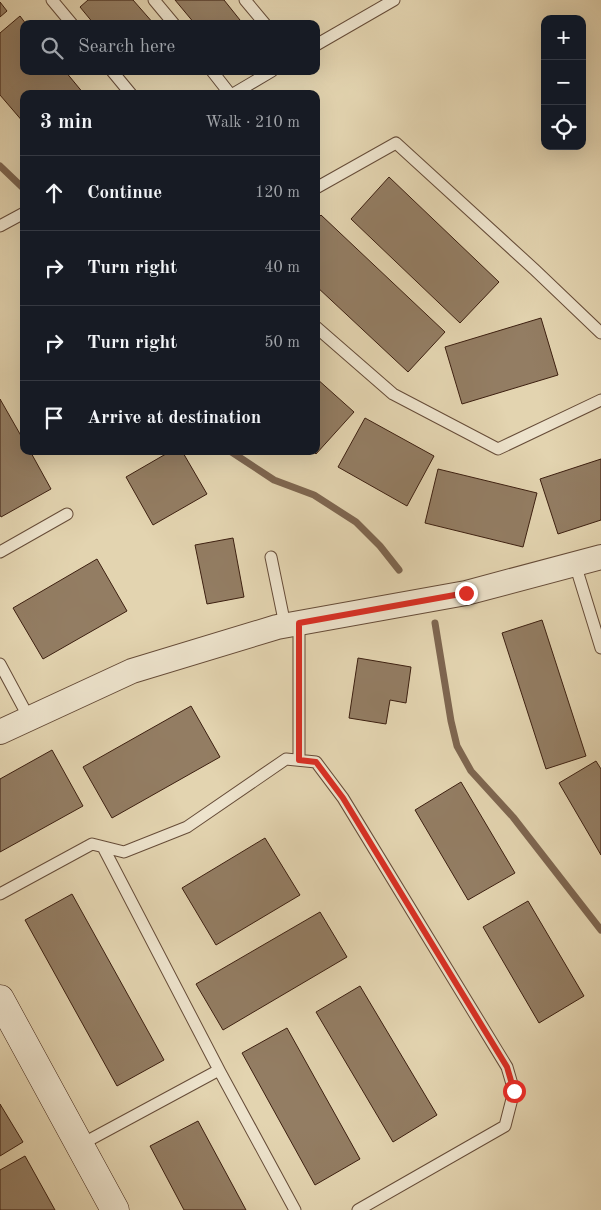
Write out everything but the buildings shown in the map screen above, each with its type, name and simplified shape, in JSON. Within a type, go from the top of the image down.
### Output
[{"type":"street","points":[[0,732],[132,671],[277,627],[466,593],[601,557]]},
{"type":"street","points":[[0,998],[115,1210]]},
{"type":"lane","points":[[52,0],[69,20]]},
{"type":"lane","points":[[154,0],[171,20]]},
{"type":"lane","points":[[245,0],[262,20]]},
{"type":"lane","points":[[320,44],[394,0]]},
{"type":"lane","points":[[115,75],[128,90]]},
{"type":"lane","points":[[215,75],[228,90]]},
{"type":"lane","points":[[238,90],[265,75]]},
{"type":"lane","points":[[320,186],[396,143],[601,333]]},
{"type":"lane","points":[[0,226],[20,215]]},
{"type":"lane","points":[[320,330],[393,394],[498,449],[601,400]]},
{"type":"lane","points":[[0,552],[67,514]]},
{"type":"lane","points":[[271,557],[292,624],[299,760]]},
{"type":"lane","points":[[575,564],[601,648]]},
{"type":"lane","points":[[0,664],[29,718]]},
{"type":"lane","points":[[0,894],[92,844],[124,852],[187,827],[286,759],[316,762],[343,798],[507,1067],[514,1091],[505,1126],[358,1210]]},
{"type":"lane","points":[[103,847],[219,1070],[295,1210]]},
{"type":"lane","points":[[80,1146],[219,1070]]},
{"type":"waterway","points":[[0,166],[20,185]]},
{"type":"waterway","points":[[236,455],[274,480],[314,495],[356,522],[380,546],[399,570]]},
{"type":"waterway","points":[[435,623],[451,721],[457,746],[471,771],[513,817],[601,930]]},
{"type":"route","points":[[466,593],[299,623],[299,760],[316,762],[343,798],[507,1067],[514,1091]]}]
